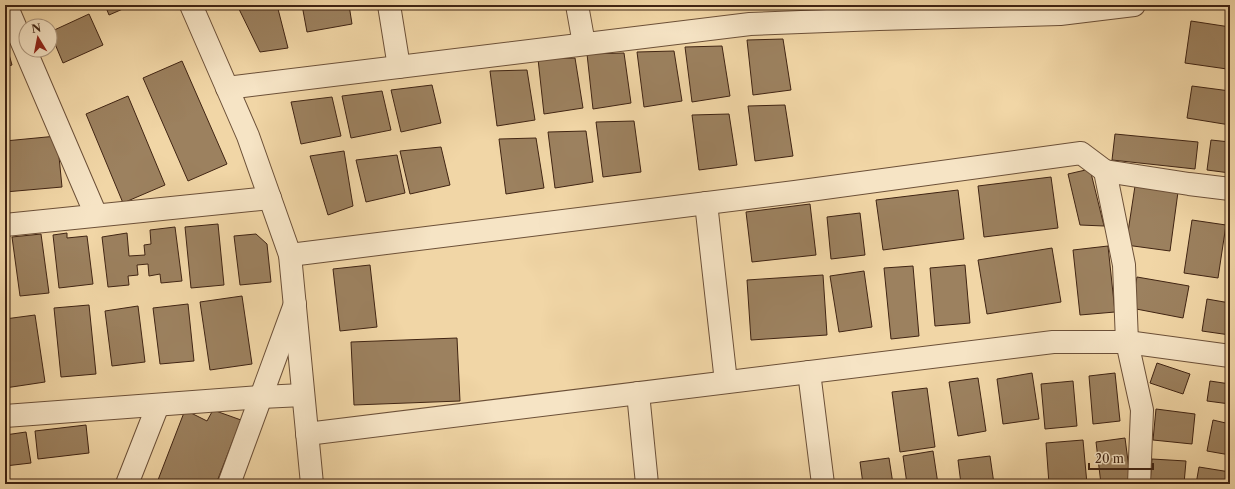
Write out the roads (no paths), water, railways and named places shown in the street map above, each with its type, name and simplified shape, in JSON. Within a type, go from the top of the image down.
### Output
[{"type":"street","points":[[6,5],[96,216]]},
{"type":"street","points":[[191,5],[248,136],[290,255],[312,484]]},
{"type":"street","points":[[389,5],[399,67]]},
{"type":"street","points":[[577,5],[584,44]]},
{"type":"street","points":[[227,88],[584,44],[749,14],[879,19],[1060,14],[1134,5]]},
{"type":"street","points":[[290,255],[706,203],[1081,153],[1105,170],[1189,184],[1230,189]]},
{"type":"street","points":[[1105,170],[1124,265],[1126,342],[1142,410],[1139,484]]},
{"type":"street","points":[[5,225],[270,198]]},
{"type":"street","points":[[706,203],[726,382]]},
{"type":"street","points":[[229,484],[295,304]]},
{"type":"street","points":[[307,434],[1053,342],[1126,342],[1230,356]]},
{"type":"street","points":[[809,372],[823,484]]},
{"type":"street","points":[[638,393],[647,484]]},
{"type":"street","points":[[5,416],[260,397],[303,396]]},
{"type":"street","points":[[127,484],[158,405]]}]
